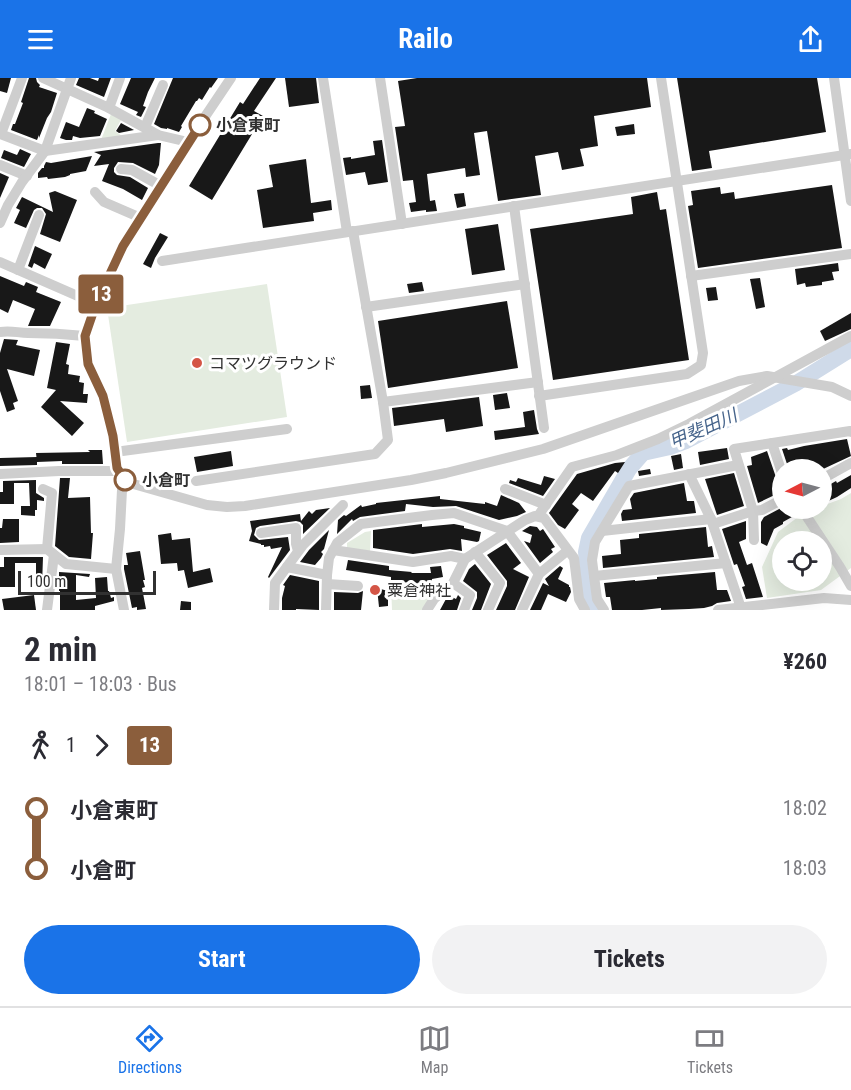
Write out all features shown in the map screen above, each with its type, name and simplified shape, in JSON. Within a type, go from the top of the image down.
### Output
[{"type":"street","points":[[22,78],[1,134],[45,151],[158,135]]},
{"type":"street","points":[[43,78],[69,83],[158,135],[188,142]]},
{"type":"street","points":[[109,108],[120,78]]},
{"type":"street","points":[[124,610],[116,569],[122,476],[103,396],[88,364],[85,336],[96,304],[123,246],[231,78]]},
{"type":"street","points":[[196,481],[375,454],[388,440],[366,307],[350,232],[323,78]]},
{"type":"street","points":[[380,78],[402,224]]},
{"type":"street","points":[[540,396],[687,374],[701,365],[703,353],[661,78]]},
{"type":"street","points":[[834,78],[848,154],[851,201]]},
{"type":"street","points":[[0,223],[4,204],[45,151],[69,83]]},
{"type":"street","points":[[145,128],[164,85]]},
{"type":"street","points":[[162,261],[848,154]]},
{"type":"street","points":[[0,165],[27,176]]},
{"type":"street","points":[[121,169],[132,170],[161,186]]},
{"type":"street","points":[[95,193],[104,202],[141,218]]},
{"type":"street","points":[[514,206],[544,428]]},
{"type":"street","points":[[18,270],[39,215]]},
{"type":"street","points":[[691,276],[851,254]]},
{"type":"street","points":[[0,262],[96,304]]},
{"type":"street","points":[[366,307],[525,284]]},
{"type":"street","points":[[0,332],[10,330],[85,336]]},
{"type":"street","points":[[538,516],[572,467],[617,455],[658,439],[851,336]]},
{"type":"street","points":[[0,474],[59,471],[122,476],[207,505],[245,506],[372,487],[446,473],[543,449],[739,381],[767,376],[832,387],[851,396]]},
{"type":"street","points":[[383,402],[538,382]]},
{"type":"street","points":[[115,452],[287,429]]},
{"type":"street","points":[[754,540],[753,511],[734,449],[850,430],[851,432]]},
{"type":"street","points":[[772,443],[777,459]]},
{"type":"street","points":[[832,473],[851,463]]},
{"type":"street","points":[[604,610],[597,599],[592,560],[595,542],[629,486],[738,465]]},
{"type":"street","points":[[690,474],[712,521],[741,608]]},
{"type":"street","points":[[43,489],[52,493],[47,610]]},
{"type":"street","points":[[505,489],[546,505]]},
{"type":"street","points":[[274,610],[275,583],[298,551],[344,505]]},
{"type":"street","points":[[602,531],[712,521],[762,510],[772,505]]},
{"type":"street","points":[[326,610],[329,558],[337,543],[361,524],[454,513],[507,531],[539,574]]},
{"type":"street","points":[[427,610],[435,599],[453,584],[465,559],[525,519],[538,516],[544,518],[574,558],[576,605],[585,610]]},
{"type":"street","points":[[808,519],[851,586]]},
{"type":"street","points":[[261,533],[296,528],[298,551]]},
{"type":"street","points":[[0,550],[50,552],[66,564],[116,569]]},
{"type":"street","points":[[333,550],[413,562],[451,556],[465,559]]},
{"type":"street","points":[[522,610],[539,574],[567,551]]},
{"type":"street","points":[[475,552],[500,583],[488,610]]},
{"type":"street","points":[[594,576],[726,563]]},
{"type":"street","points":[[287,567],[327,580],[358,586]]},
{"type":"street","points":[[453,584],[470,595],[464,610]]},
{"type":"street","points":[[718,610],[783,607],[824,598],[851,600]]},
{"type":"shaded area","points":[[111,114],[121,120],[115,131],[122,136],[101,140]]},
{"type":"shaded area","name":"コマツグラウンド","points":[[267,284],[287,417],[127,442],[107,308]]},
{"type":"shaded area","points":[[851,493],[851,568],[832,582],[832,531],[779,531],[795,519],[832,519],[832,502]]},
{"type":"shaded area","points":[[371,531],[370,551],[347,549],[347,543]]},
{"type":"shaded area","points":[[772,545],[772,591],[814,591],[767,598],[762,567]]},
{"type":"shaded area","points":[[391,584],[430,599],[423,610],[392,610]]},
{"type":"building","points":[[0,78],[11,78],[7,93],[0,91]]},
{"type":"building","points":[[29,78],[36,78],[39,87],[57,93],[51,112],[37,140],[11,130],[23,103],[21,102]]},
{"type":"building","points":[[79,78],[98,81],[99,78],[111,78],[104,97],[76,85]]},
{"type":"building","points":[[131,78],[155,78],[148,92],[143,106],[146,107],[141,117],[136,115],[138,112],[120,104]]},
{"type":"building","points":[[173,78],[218,78],[202,100],[199,98],[196,101],[179,132],[154,124]]},
{"type":"building","points":[[260,78],[276,78],[254,111],[263,116],[212,200],[189,186],[240,102],[243,104]]},
{"type":"building","points":[[285,78],[316,78],[319,103],[289,107]]},
{"type":"building","points":[[417,78],[647,78],[651,107],[594,116],[598,146],[580,149],[584,166],[562,170],[558,152],[535,156],[541,195],[498,201],[487,131],[474,133],[480,175],[466,177],[465,168],[427,174],[430,201],[435,200],[437,211],[411,212],[409,203],[416,202],[413,180],[403,181],[395,127],[405,126],[398,81]]},
{"type":"building","points":[[677,78],[817,78],[826,132],[709,151],[712,168],[692,171]]},
{"type":"building","points":[[87,108],[107,119],[100,136],[80,138],[73,136],[72,140],[60,138],[66,122],[79,127]]},
{"type":"building","points":[[121,123],[134,130],[119,133],[116,131]]},
{"type":"building","points":[[634,124],[635,134],[617,136],[615,127]]},
{"type":"building","points":[[382,140],[388,182],[368,185],[365,172],[346,175],[343,158],[375,155],[373,141]]},
{"type":"building","points":[[161,143],[159,165],[155,174],[133,163],[118,162],[114,168],[117,175],[130,177],[148,188],[142,200],[102,181],[109,164],[94,166],[101,155],[94,152]]},
{"type":"building","points":[[20,149],[31,154],[24,167],[1,158],[4,150],[17,155]]},
{"type":"building","points":[[92,156],[86,171],[65,177],[38,178],[38,173],[44,168],[46,162]]},
{"type":"building","points":[[306,159],[311,203],[331,200],[332,210],[313,213],[314,221],[263,228],[257,190],[273,187],[269,165]]},
{"type":"building","points":[[0,173],[9,177],[0,198]]},
{"type":"building","points":[[832,185],[842,248],[698,268],[688,206],[693,205],[691,191],[720,187],[721,194],[734,192],[735,199]]},
{"type":"building","points":[[55,191],[77,200],[60,242],[40,234],[46,214],[42,208],[34,210],[26,228],[14,223],[20,210],[16,208],[22,197],[53,212],[49,193]]},
{"type":"building","points":[[657,192],[660,210],[666,209],[689,360],[553,380],[530,229],[633,214],[631,197]]},
{"type":"building","points":[[464,193],[466,206],[457,208],[454,194]]},
{"type":"building","points":[[498,224],[505,270],[472,275],[465,229]]},
{"type":"building","points":[[160,233],[168,237],[151,268],[143,264]]},
{"type":"building","points":[[35,246],[52,254],[45,269],[34,263],[32,268],[28,266]]},
{"type":"building","points":[[838,263],[839,271],[832,272],[834,280],[822,282],[822,285],[806,287],[805,283],[797,285],[795,269]]},
{"type":"building","points":[[0,276],[24,286],[26,282],[38,287],[36,292],[61,302],[50,326],[28,326],[35,309],[13,300],[8,313],[0,309]]},
{"type":"building","points":[[760,278],[765,307],[756,309],[750,279]]},
{"type":"building","points":[[422,282],[424,291],[409,293],[407,284]]},
{"type":"building","points":[[716,287],[718,300],[708,301],[706,288]]},
{"type":"building","points":[[507,301],[518,368],[388,388],[378,321]]},
{"type":"building","points":[[851,313],[851,329],[825,341],[820,331]]},
{"type":"building","points":[[4,339],[18,340],[16,345],[40,350],[34,376],[7,369],[18,401],[13,403],[15,409],[7,412],[0,391],[0,353]]},
{"type":"building","points":[[56,342],[70,344],[66,364],[69,365],[68,374],[80,376],[79,382],[84,383],[83,394],[88,394],[87,403],[60,401],[84,423],[72,436],[41,407],[56,390],[47,388]]},
{"type":"building","points":[[370,385],[372,398],[361,399],[360,386]]},
{"type":"building","points":[[507,393],[510,408],[495,410],[493,395]]},
{"type":"building","points":[[479,397],[483,426],[446,432],[444,419],[394,426],[392,408]]},
{"type":"building","points":[[534,410],[539,434],[495,440],[494,431],[525,427],[523,412]]},
{"type":"building","points":[[847,439],[851,456],[832,465],[832,459],[785,459],[782,449],[787,448],[788,450]]},
{"type":"building","points":[[727,448],[729,459],[700,465],[698,452]]},
{"type":"building","points":[[88,450],[102,450],[103,464],[37,462],[36,453],[90,452]]},
{"type":"building","points":[[231,451],[233,466],[197,472],[194,457]]},
{"type":"building","points":[[767,451],[772,466],[772,496],[758,503],[747,466],[752,465],[751,457]]},
{"type":"building","points":[[681,454],[683,468],[674,470],[671,456]]},
{"type":"building","points":[[37,457],[37,465],[0,466],[0,458]]},
{"type":"building","points":[[625,462],[618,473],[615,471],[593,501],[581,493],[572,504],[579,510],[565,529],[558,525],[549,513],[577,474]]},
{"type":"building","points":[[650,469],[651,474],[639,476],[638,471]]},
{"type":"building","points":[[734,473],[744,506],[717,515],[705,479]]},
{"type":"building","points":[[851,475],[851,488],[832,499],[832,483],[836,481],[837,483]]},
{"type":"building","points":[[544,476],[555,479],[543,496],[509,483],[510,480],[516,482],[518,478],[541,485]]},
{"type":"building","points":[[60,478],[70,478],[68,498],[90,497],[91,533],[93,533],[91,559],[69,557],[55,546]]},
{"type":"building","points":[[36,480],[36,493],[44,498],[44,501],[37,500],[35,516],[21,515],[21,506],[30,506],[29,483],[14,483],[14,504],[0,504],[3,481]]},
{"type":"building","points":[[684,483],[687,501],[694,501],[696,513],[622,521],[623,510],[632,509],[630,499],[634,493]]},
{"type":"building","points":[[501,495],[519,503],[526,512],[499,520],[456,506],[433,507],[406,504],[405,511],[360,517],[353,521],[352,519],[337,534],[338,520],[361,505],[362,507],[376,503],[440,496],[440,499],[485,504],[485,502],[497,506]]},
{"type":"building","points":[[330,508],[303,534],[303,525],[296,521],[256,528],[254,535],[259,540],[288,537],[290,550],[269,578],[282,547],[271,549],[270,546],[264,547],[264,545],[249,541],[252,531],[250,521],[300,514],[301,521],[309,511],[312,514],[316,510]]},
{"type":"building","points":[[772,513],[772,519],[788,519],[772,531],[767,546],[761,543],[761,522],[764,517]]},
{"type":"building","points":[[3,519],[19,519],[19,542],[0,543],[0,528],[2,528]]},
{"type":"building","points":[[746,521],[746,539],[739,542],[747,565],[752,563],[763,597],[746,599],[742,587],[745,586],[737,564],[734,565],[722,529]]},
{"type":"building","points":[[422,524],[422,527],[454,524],[481,532],[477,542],[461,539],[462,551],[450,549],[413,554],[373,548],[373,530]]},
{"type":"building","points":[[530,526],[537,527],[540,531],[543,529],[555,547],[551,549],[553,552],[540,563],[524,541],[530,543],[532,535],[522,531]]},
{"type":"building","points":[[706,527],[708,547],[712,546],[714,557],[603,568],[602,556],[621,554],[620,540],[639,538],[639,534]]},
{"type":"building","points":[[329,530],[321,552],[323,554],[315,565],[300,562],[309,550]]},
{"type":"building","points":[[171,533],[172,540],[190,538],[193,572],[210,568],[213,582],[188,588],[184,570],[178,571],[177,563],[161,564],[158,535]]},
{"type":"building","points":[[506,543],[521,563],[513,569],[529,577],[515,610],[496,610],[507,581],[487,555]]},
{"type":"building","points":[[140,551],[145,580],[143,580],[145,587],[142,588],[146,609],[137,610],[137,607],[132,608],[124,565],[128,565],[126,553]]},
{"type":"building","points":[[4,557],[43,557],[42,586],[36,586],[36,563],[15,563],[15,587],[0,587],[0,567],[4,567]]},
{"type":"building","points":[[348,560],[389,566],[389,570],[411,573],[431,573],[430,567],[441,566],[443,577],[432,579],[431,591],[428,595],[417,594],[409,589],[410,583],[391,580],[391,577],[346,570]]},
{"type":"building","points":[[475,564],[491,584],[481,610],[472,610],[477,592],[463,581],[469,569]]},
{"type":"building","points":[[560,566],[563,568],[558,579],[569,585],[571,592],[566,602],[548,594],[541,610],[530,610],[543,583],[549,586],[545,579]]},
{"type":"building","points":[[59,572],[90,574],[89,577],[76,575],[76,600],[96,598],[95,578],[107,577],[108,591],[111,598],[114,597],[114,601],[95,606],[95,610],[60,610]]},
{"type":"building","points":[[715,572],[717,590],[727,590],[731,601],[704,608],[612,610],[610,597],[606,597],[604,583]]},
{"type":"building","points":[[290,575],[319,581],[319,610],[282,610],[285,586],[283,585]]},
{"type":"building","points":[[377,588],[388,591],[388,606],[379,607]]},
{"type":"building","points":[[363,591],[361,610],[334,610],[334,592],[358,593]]},
{"type":"building","points":[[34,595],[36,610],[4,610],[2,599]]},
{"type":"building","points":[[458,595],[461,598],[457,610],[440,610],[446,599],[448,600],[450,596],[456,599]]},
{"type":"building","points":[[181,601],[191,602],[191,610],[180,610]]},
{"type":"waterway","name":"甲斐田川","points":[[597,610],[590,594],[586,552],[589,538],[629,469],[643,453],[686,441],[795,384],[851,349]]},
{"type":"bus line","name":"13","points":[[125,480],[117,468],[113,436],[103,396],[88,364],[85,336],[96,304],[123,246],[200,125]]},
{"type":"place","name":"小倉東町","points":[[200,125]]},
{"type":"place","name":"コマツグラウンド","points":[[197,363]]},
{"type":"place","name":"小倉町","points":[[125,480]]},
{"type":"place","name":"粟倉神社","points":[[375,590]]}]
